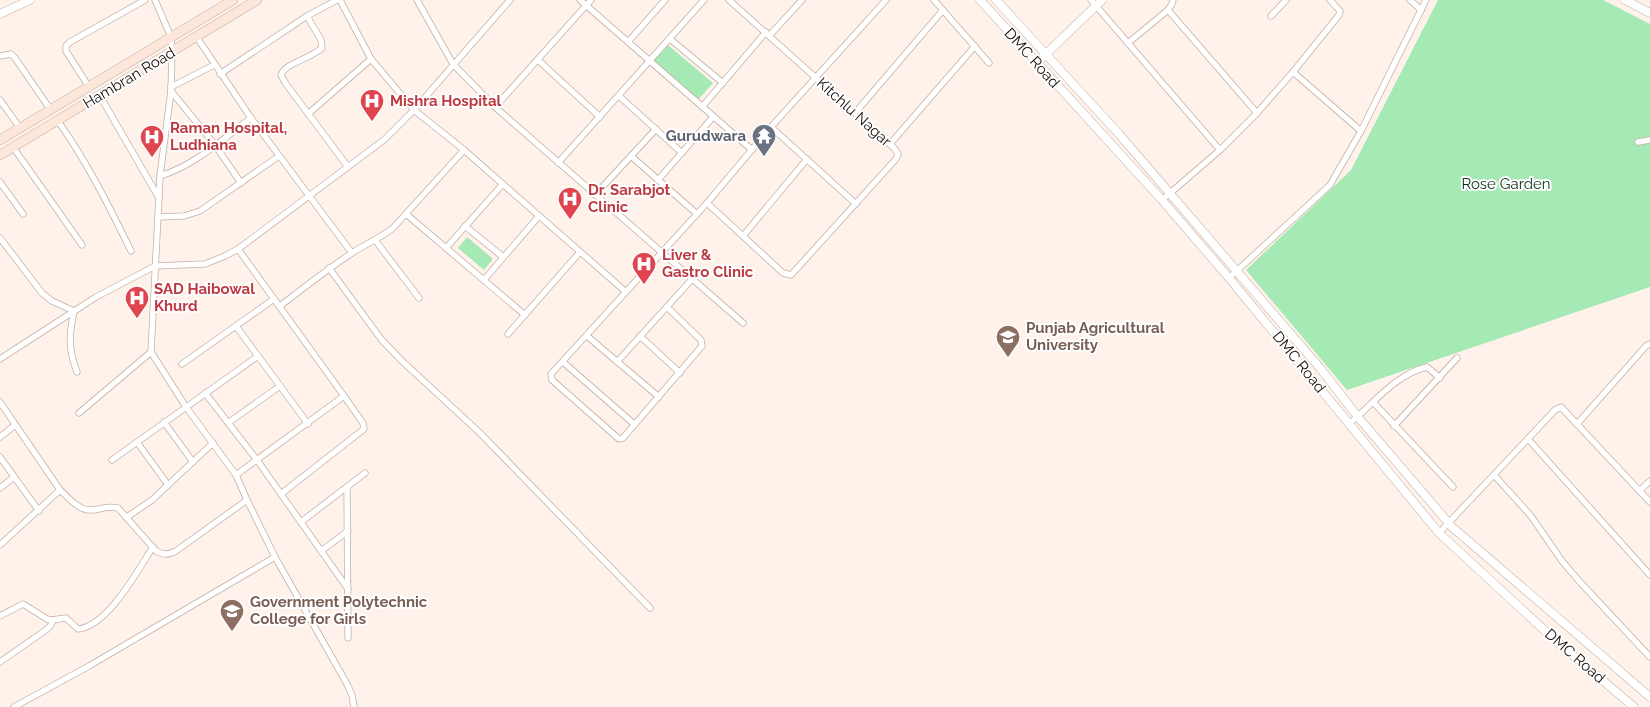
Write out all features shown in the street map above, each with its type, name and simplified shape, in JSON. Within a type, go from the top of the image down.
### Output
[{"type":"main road","name":"Hambran Road","points":[[0,140],[234,0]]},
{"type":"main road","name":"Hambran Road","points":[[0,155],[257,0]]},
{"type":"street","points":[[0,14],[14,3],[30,0]]},
{"type":"street","points":[[89,86],[66,51],[66,46],[145,0]]},
{"type":"street","points":[[155,0],[170,37],[172,52],[171,89],[160,176],[151,352],[186,407],[236,475],[275,557],[347,684],[354,707]]},
{"type":"street","points":[[220,74],[307,16],[338,0],[371,59],[414,110],[464,150],[626,292]]},
{"type":"street","points":[[417,0],[453,64],[495,107],[693,278],[743,324]]},
{"type":"street","points":[[0,359],[96,296],[155,266],[205,264],[238,249],[385,139],[414,110],[510,0]]},
{"type":"street","points":[[580,0],[752,150]]},
{"type":"street","points":[[495,107],[591,0]]},
{"type":"street","points":[[628,42],[665,0]]},
{"type":"street","points":[[558,163],[704,0]]},
{"type":"street","name":"Kitchlu Nagar","points":[[729,0],[897,151],[896,159],[791,275],[787,275],[743,236]]},
{"type":"street","points":[[702,107],[768,34],[802,0]]},
{"type":"street","points":[[667,307],[703,342],[701,349],[623,438],[619,439],[552,380],[551,374],[707,203],[771,127],[886,0]]},
{"type":"street","points":[[934,0],[989,62]]},
{"type":"street","name":"DMC Road","points":[[980,0],[1162,200],[1229,278],[1438,533],[1556,640],[1634,707]]},
{"type":"street","points":[[996,0],[1119,134],[1320,368],[1358,417],[1448,522],[1650,697]]},
{"type":"street","points":[[1091,0],[1220,150]]},
{"type":"street","points":[[1036,63],[1102,0]]},
{"type":"street","points":[[1128,43],[1168,10],[1174,0]]},
{"type":"street","points":[[1271,16],[1286,0]]},
{"type":"street","points":[[1162,200],[1220,150],[1257,113],[1293,72],[1339,16],[1340,11],[1330,0]]},
{"type":"street","points":[[1410,0],[1420,10]]},
{"type":"street","points":[[1229,278],[1330,184],[1360,131],[1426,0]]},
{"type":"street","points":[[1625,0],[1650,13]]},
{"type":"street","points":[[855,114],[943,10]]},
{"type":"street","points":[[1168,10],[1257,113]]},
{"type":"street","points":[[307,16],[321,40],[322,46],[312,55],[285,68],[282,75],[286,84],[348,167]]},
{"type":"street","points":[[196,36],[251,118],[352,253]]},
{"type":"street","points":[[670,40],[723,83]]},
{"type":"street","points":[[890,144],[975,46]]},
{"type":"street","points":[[0,56],[11,54],[15,58],[50,109]]},
{"type":"street","points":[[308,114],[371,59]]},
{"type":"street","points":[[538,60],[600,117]]},
{"type":"street","points":[[171,89],[214,65]]},
{"type":"street","points":[[1293,72],[1360,131]]},
{"type":"street","points":[[171,89],[215,145],[241,183]]},
{"type":"street","points":[[100,96],[159,200]]},
{"type":"street","points":[[619,96],[682,153]]},
{"type":"street","points":[[0,100],[20,128]]},
{"type":"street","points":[[658,180],[713,116]]},
{"type":"street","points":[[160,176],[180,169],[251,118]]},
{"type":"street","points":[[58,121],[77,147],[131,250]]},
{"type":"street","points":[[771,127],[856,204]]},
{"type":"street","points":[[596,194],[656,129]]},
{"type":"street","points":[[1638,142],[1650,140]]},
{"type":"street","points":[[13,147],[82,245]]},
{"type":"street","points":[[280,306],[328,268],[392,228],[464,150]]},
{"type":"street","points":[[159,217],[184,216],[200,211],[279,156]]},
{"type":"street","points":[[631,156],[697,214]]},
{"type":"street","points":[[707,203],[743,236],[807,159]]},
{"type":"street","points":[[0,182],[23,214]]},
{"type":"street","points":[[446,248],[503,184]]},
{"type":"street","points":[[406,214],[525,315]]},
{"type":"street","points":[[484,280],[539,216]]},
{"type":"street","points":[[465,226],[503,257]]},
{"type":"street","points":[[0,238],[30,280],[42,293],[52,301],[74,312]]},
{"type":"street","points":[[375,240],[419,298]]},
{"type":"street","points":[[238,249],[363,423],[364,429],[281,494]]},
{"type":"street","points":[[508,334],[580,252]]},
{"type":"street","points":[[328,268],[381,340],[480,433],[650,608]]},
{"type":"street","points":[[617,362],[693,278]]},
{"type":"street","points":[[182,364],[274,299]]},
{"type":"street","points":[[74,312],[69,343],[77,372]]},
{"type":"street","points":[[236,326],[308,424]]},
{"type":"street","points":[[586,336],[659,397]]},
{"type":"street","points":[[640,336],[680,373]]},
{"type":"street","points":[[1577,424],[1646,346],[1650,344]]},
{"type":"street","points":[[79,413],[151,352]]},
{"type":"street","points":[[112,460],[258,356]]},
{"type":"street","points":[[1394,426],[1457,358]]},
{"type":"street","points":[[563,362],[634,424]]},
{"type":"street","points":[[1350,424],[1395,383],[1414,370],[1427,367],[1440,378]]},
{"type":"street","points":[[228,423],[280,386]]},
{"type":"street","points":[[205,394],[257,460],[348,589]]},
{"type":"street","points":[[236,475],[344,396]]},
{"type":"street","points":[[0,402],[60,490],[85,510],[118,508],[156,551],[164,554],[176,551],[247,500]]},
{"type":"street","points":[[1373,402],[1453,487]]},
{"type":"street","points":[[1438,533],[1561,407],[1650,502]]},
{"type":"street","points":[[164,422],[193,462]]},
{"type":"street","points":[[0,437],[15,425]]},
{"type":"street","points":[[1528,439],[1650,574]]},
{"type":"street","points":[[137,442],[168,485]]},
{"type":"street","points":[[127,517],[152,500],[213,443]]},
{"type":"street","points":[[0,457],[39,510]]},
{"type":"street","points":[[301,522],[365,473]]},
{"type":"street","points":[[1494,475],[1531,516],[1573,574],[1650,657]]},
{"type":"street","points":[[0,488],[14,477]]},
{"type":"street","points":[[1640,491],[1650,482]]},
{"type":"street","points":[[347,487],[348,638]]},
{"type":"street","points":[[0,546],[60,490]]},
{"type":"street","points":[[321,551],[348,531]]},
{"type":"street","points":[[0,616],[23,604],[43,617],[53,620],[68,618],[80,629],[96,622],[104,615],[130,582],[152,547]]},
{"type":"street","points":[[14,707],[89,666],[275,557]]},
{"type":"street","points":[[0,662],[46,630],[51,626],[53,620]]},
{"type":"green space","name":"Rose Garden","points":[[1438,0],[1603,0],[1650,24],[1650,287],[1347,390],[1246,270],[1351,170]]},
{"type":"green space","points":[[668,45],[713,83],[698,100],[653,62]]},
{"type":"green space","points":[[467,237],[493,259],[484,270],[458,248]]},
{"type":"place","name":"Mishra Hospital","points":[[372,122]]},
{"type":"place","name":"Gurudwara","points":[[764,157]]},
{"type":"place","name":"Raman Hospital, Ludhiana","points":[[152,158]]},
{"type":"place","name":"Dr. Sarabjot Clinic","points":[[570,220]]},
{"type":"place","name":"Liver & Gastro Clinic","points":[[644,285]]},
{"type":"place","name":"SAD Haibowal Khurd","points":[[137,319]]},
{"type":"place","name":"Punjab Agricultural University","points":[[1008,358]]},
{"type":"place","name":"Government Polytechnic College for Girls","points":[[232,632]]}]
